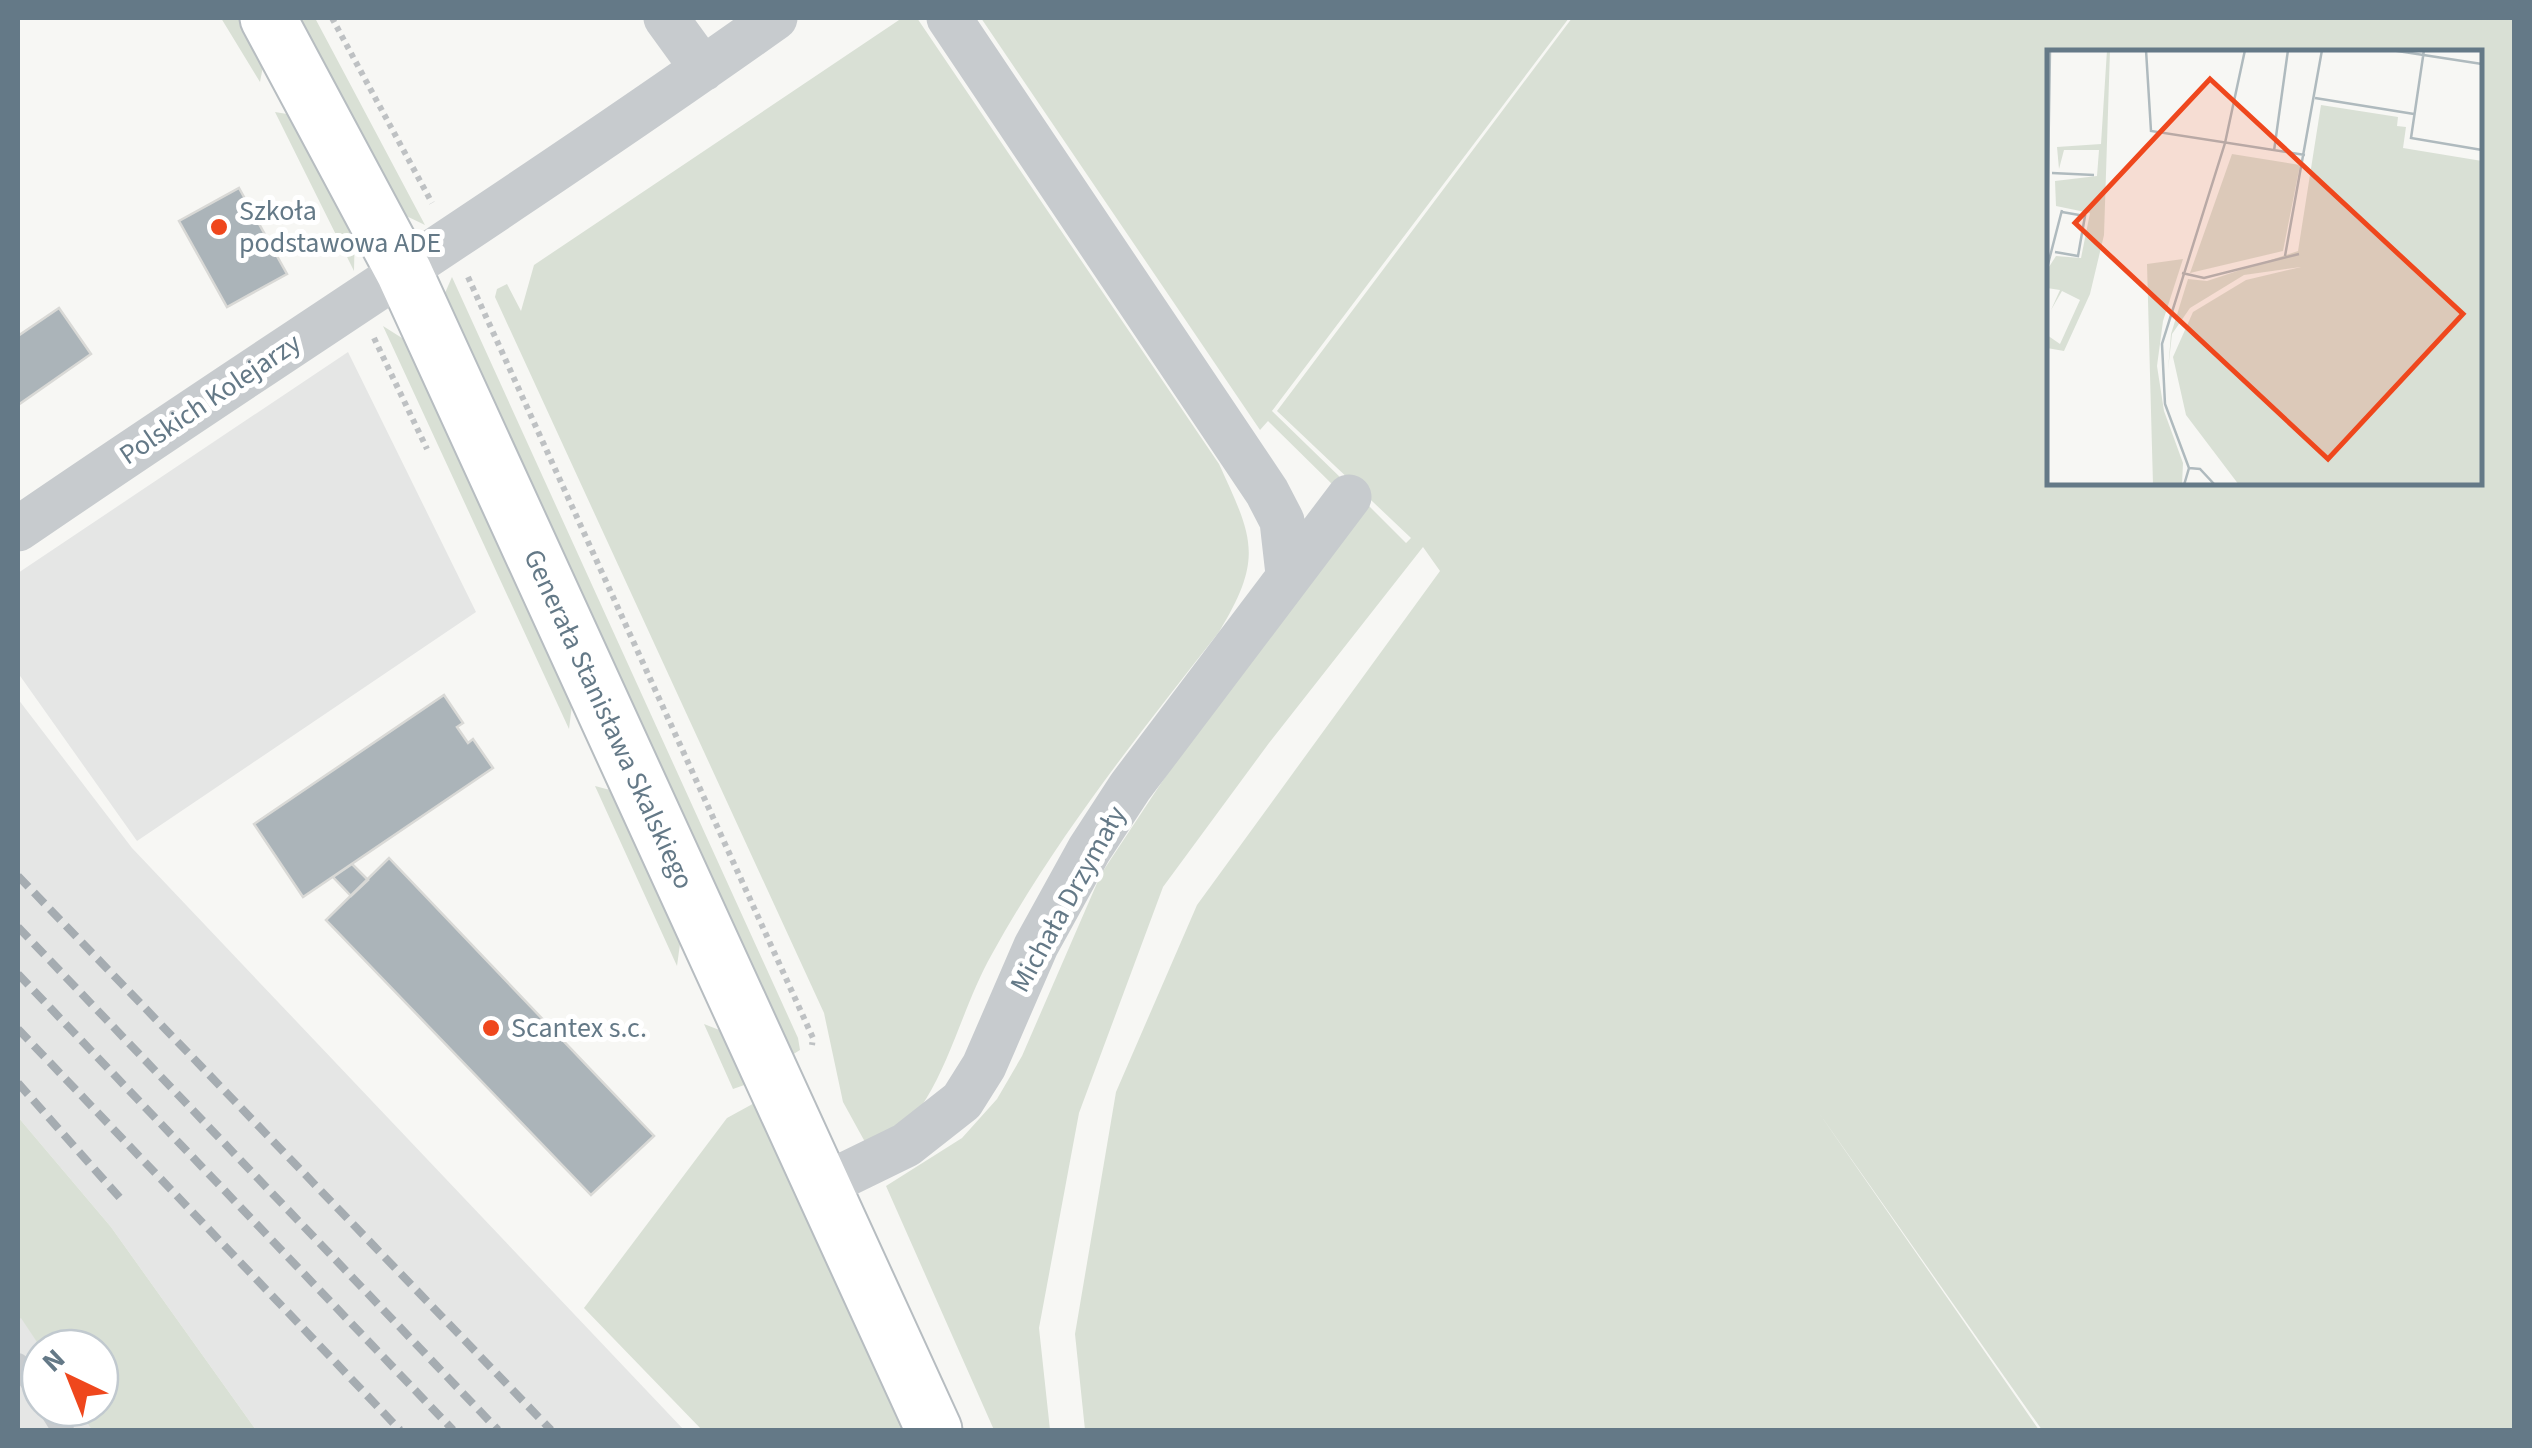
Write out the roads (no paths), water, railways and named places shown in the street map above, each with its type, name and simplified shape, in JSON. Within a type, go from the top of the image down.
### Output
[{"type":"street","name":"Generała Stanisława Skalskiego","points":[[268,18],[404,272],[934,1430]]},
{"type":"street","points":[[666,18],[703,69]]},
{"type":"street","name":"Polskich Kolejarzy","points":[[18,529],[452,242],[775,18]]},
{"type":"street","points":[[949,18],[1267,492],[1282,521],[1288,574]]},
{"type":"street","name":"Michała Drzymały","points":[[822,1186],[906,1145],[962,1101],[984,1066],[1036,946],[1089,850],[1130,787],[1348,496]]},
{"type":"railway","points":[[18,876],[551,1430]]},
{"type":"railway","points":[[18,927],[498,1430]]},
{"type":"railway","points":[[18,974],[453,1430]]},
{"type":"railway","points":[[18,1029],[400,1430]]},
{"type":"railway","points":[[18,1083],[120,1198]]},
{"type":"place","name":"Szkoła podstawowa ADE","points":[[219,227]]},
{"type":"place","name":"Scantex s.c.","points":[[491,1028]]}]
